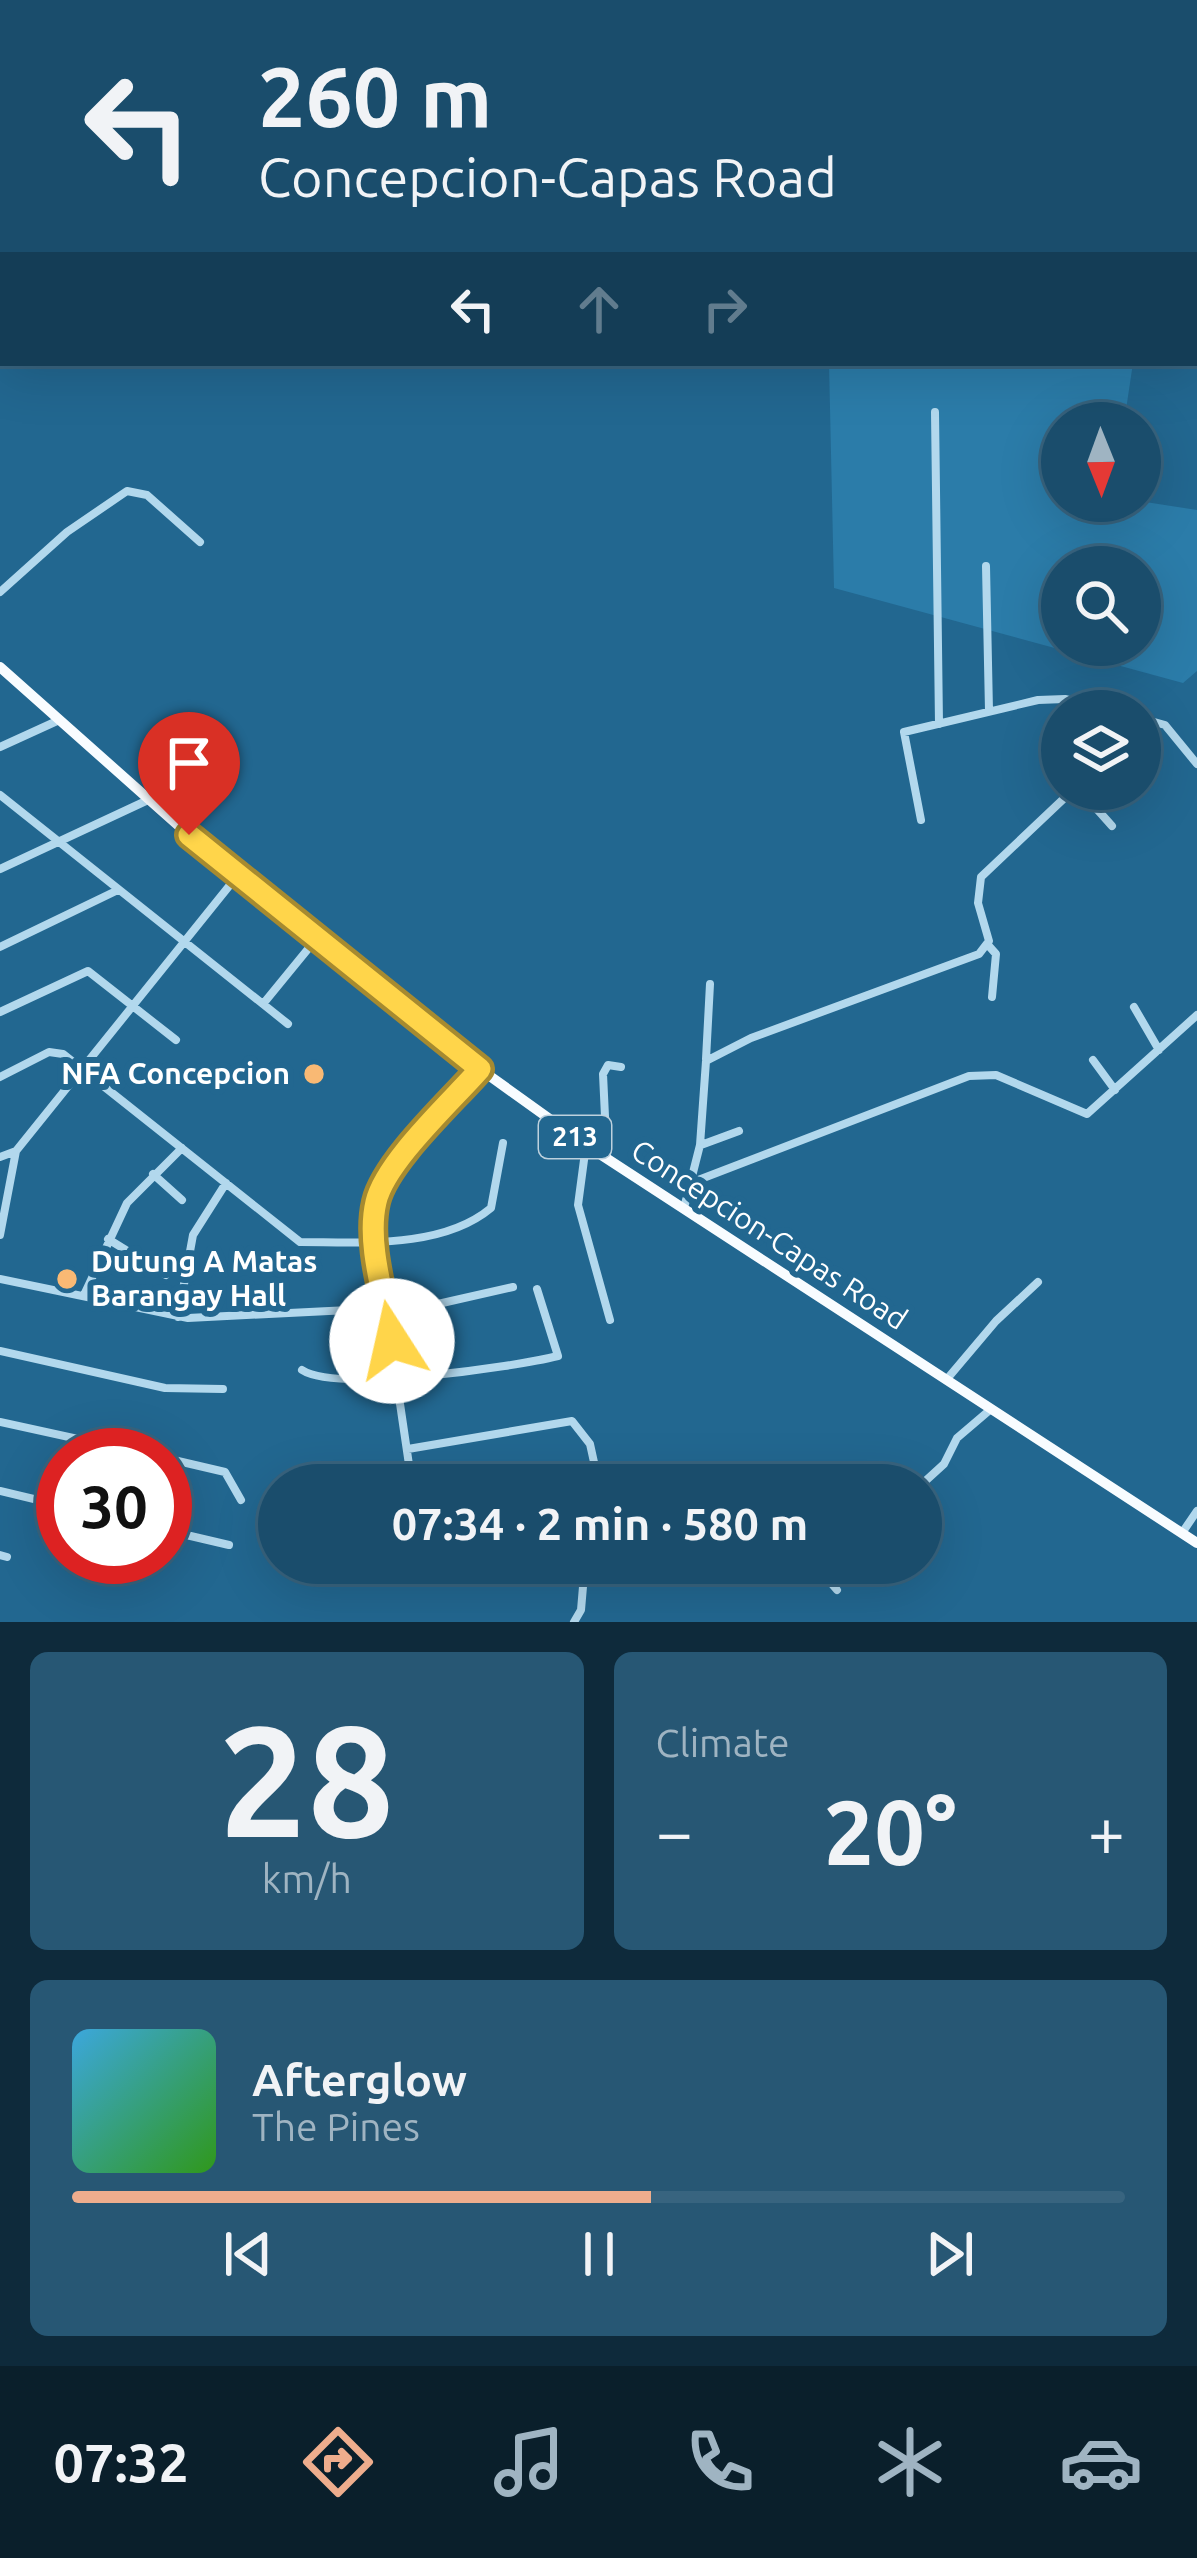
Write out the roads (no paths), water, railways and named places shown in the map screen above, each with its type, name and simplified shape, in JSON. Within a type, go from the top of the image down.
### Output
[{"type":"main road","name":"Concepcion-Capas Road","points":[[0,668],[148,800],[480,1069],[607,1159],[1197,1543]]},
{"type":"street","points":[[934,412],[939,724]]},
{"type":"street","points":[[0,592],[67,532],[128,491],[147,495],[200,542]]},
{"type":"street","points":[[986,566],[989,711]]},
{"type":"street","points":[[921,820],[904,732],[1041,700]]},
{"type":"street","points":[[0,747],[57,721]]},
{"type":"street","points":[[1161,724],[1197,764]]},
{"type":"street","points":[[0,795],[288,1024]]},
{"type":"street","points":[[0,869],[148,800]]},
{"type":"street","points":[[992,997],[996,954],[988,945],[978,903],[981,877],[1053,810]]},
{"type":"street","points":[[1096,810],[1112,826]]},
{"type":"street","points":[[0,1157],[16,1150],[238,874]]},
{"type":"street","points":[[0,947],[118,890]]},
{"type":"street","points":[[262,1004],[317,938]]},
{"type":"street","points":[[706,1060],[979,954],[988,945]]},
{"type":"street","points":[[0,1012],[88,971],[176,1040]]},
{"type":"street","points":[[683,1208],[700,1145],[710,984]]},
{"type":"street","points":[[1134,1007],[1159,1051]]},
{"type":"street","points":[[692,1183],[970,1076],[996,1075],[1081,1114],[1093,1111],[1197,1016]]},
{"type":"street","points":[[0,1077],[49,1052],[63,1054],[300,1242],[376,1241],[453,1228],[486,1213],[503,1143]]},
{"type":"street","points":[[1093,1060],[1115,1090]]},
{"type":"street","points":[[607,1159],[603,1074],[608,1065],[621,1067]]},
{"type":"street","points":[[410,1464],[376,1241],[380,1192],[480,1069]]},
{"type":"street","points":[[700,1145],[739,1131]]},
{"type":"street","points":[[586,1145],[578,1205],[610,1320]]},
{"type":"street","points":[[84,1295],[136,1188],[182,1148]]},
{"type":"street","points":[[0,1235],[16,1150]]},
{"type":"street","points":[[153,1174],[182,1200]]},
{"type":"street","points":[[178,1317],[192,1238],[226,1183]]},
{"type":"street","points":[[108,1239],[166,1276]]},
{"type":"street","points":[[0,1279],[178,1317],[429,1306],[514,1287]]},
{"type":"street","points":[[947,1379],[995,1321],[1038,1282]]},
{"type":"street","points":[[302,1370],[318,1379],[399,1377],[558,1356],[537,1289]]},
{"type":"street","points":[[0,1351],[165,1388],[223,1389]]},
{"type":"street","points":[[942,1465],[957,1438],[992,1408]]},
{"type":"street","points":[[408,1449],[572,1421],[590,1444],[594,1464]]},
{"type":"street","points":[[0,1423],[36,1431]]},
{"type":"street","points":[[192,1464],[225,1472],[241,1500]]},
{"type":"street","points":[[0,1491],[36,1500]]},
{"type":"street","points":[[1181,1534],[1197,1511]]},
{"type":"street","points":[[192,1536],[229,1545]]},
{"type":"street","points":[[574,1622],[581,1610],[583,1584]]},
{"type":"street","points":[[832,1584],[837,1590]]},
{"type":"place","name":"NFA Concepcion","points":[[314,1074]]},
{"type":"place","name":"Dutung A Matas Barangay Hall","points":[[67,1279]]}]
